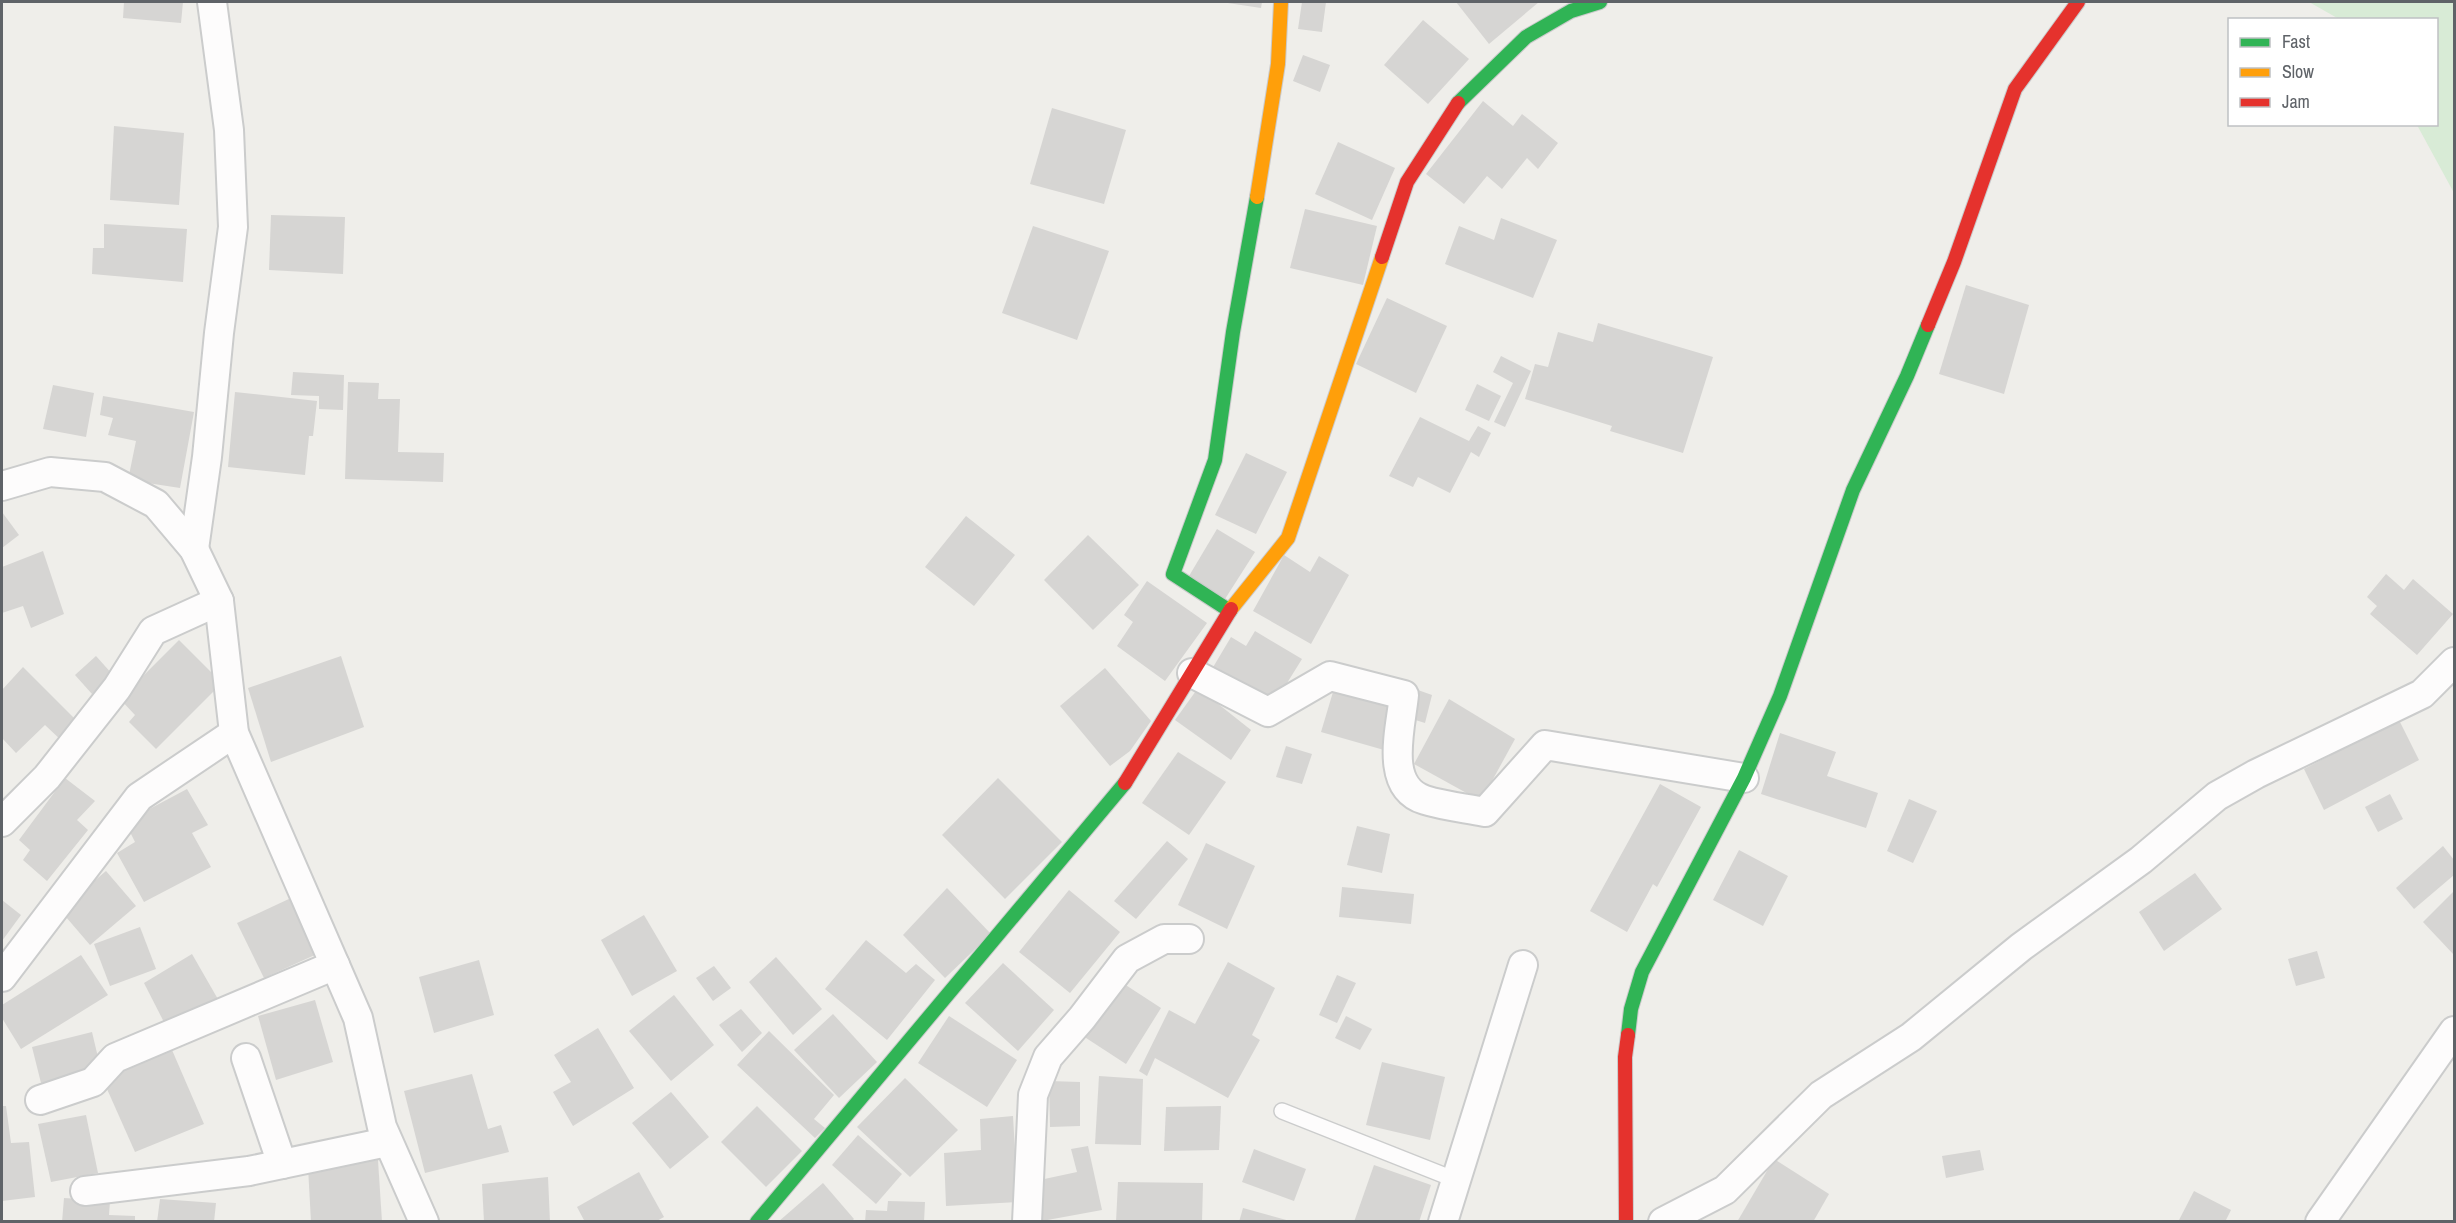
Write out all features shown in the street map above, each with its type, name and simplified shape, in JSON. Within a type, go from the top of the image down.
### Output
[{"type":"street","points":[[194,549],[207,457],[219,333],[233,227],[229,130],[212,2]]},
{"type":"street","points":[[1230,611],[1173,574],[1215,460],[1233,332],[1278,64],[1281,2]]},
{"type":"street","points":[[757,1221],[901,1053],[1126,780],[1230,611],[1288,538],[1407,182],[1454,107],[1526,37],[1571,11],[1600,2]]},
{"type":"street","points":[[1626,1221],[1626,1057],[1631,1009],[1642,972],[1744,778],[1780,696],[1853,490],[1907,376],[1953,262],[2015,89],[2078,2]]},
{"type":"street","points":[[2,486],[50,471],[105,477],[156,504],[194,549],[219,601],[234,733],[358,1018],[382,1127],[424,1221]]},
{"type":"street","points":[[2,822],[47,777],[110,697],[153,631],[219,601]]},
{"type":"street","points":[[1663,1221],[1725,1190],[1821,1095],[1911,1037],[2021,947],[2141,860],[2217,796],[2256,774],[2422,694],[2454,662]]},
{"type":"street","points":[[1192,673],[1268,712],[1330,676],[1404,695],[1397,765],[1404,786],[1422,800],[1485,812],[1545,745],[1744,778]]},
{"type":"street","points":[[2,977],[139,797],[234,733]]},
{"type":"street","points":[[1027,1221],[1033,1095],[1048,1057],[1082,1018],[1127,959],[1164,939],[1189,939]]},
{"type":"street","points":[[40,1100],[93,1082],[115,1058],[335,965]]},
{"type":"street","points":[[1443,1221],[1523,965]]},
{"type":"street","points":[[2320,1221],[2454,1031]]},
{"type":"street","points":[[246,1058],[282,1164]]},
{"type":"street","points":[[86,1191],[249,1171],[387,1142]]},
{"type":"lane","points":[[1282,1111],[1456,1180]]},
{"type":"green space","points":[[2309,2],[2454,2],[2454,193],[2418,126],[2438,126],[2438,18],[2337,18]]},
{"type":"building","points":[[124,2],[183,2],[181,23],[123,18]]},
{"type":"building","points":[[1221,2],[1262,2],[1261,8]]},
{"type":"building","points":[[1302,2],[1326,2],[1322,32],[1298,29]]},
{"type":"building","points":[[1456,2],[1539,2],[1489,44]]},
{"type":"building","points":[[1423,20],[1469,59],[1428,104],[1384,65]]},
{"type":"building","points":[[1303,55],[1330,65],[1320,92],[1293,81]]},
{"type":"building","points":[[1483,101],[1513,126],[1522,114],[1558,143],[1538,169],[1527,158],[1502,189],[1487,176],[1464,204],[1426,174]]},
{"type":"building","points":[[1052,108],[1126,130],[1104,204],[1030,184]]},
{"type":"building","points":[[114,126],[184,133],[179,205],[110,200]]},
{"type":"building","points":[[1338,142],[1395,168],[1372,220],[1315,194]]},
{"type":"building","points":[[1305,209],[1377,226],[1363,285],[1290,268]]},
{"type":"building","points":[[271,215],[345,217],[343,274],[269,270]]},
{"type":"building","points":[[1501,218],[1557,240],[1533,298],[1445,264],[1459,226],[1494,240]]},
{"type":"building","points":[[104,224],[187,229],[183,282],[92,274],[93,248],[104,248]]},
{"type":"building","points":[[1033,226],[1109,251],[1077,340],[1002,313]]},
{"type":"building","points":[[1966,285],[2029,305],[2004,394],[1939,374]]},
{"type":"building","points":[[1387,298],[1447,326],[1416,393],[1356,364]]},
{"type":"building","points":[[1598,323],[1713,357],[1683,453],[1610,431],[1612,426],[1525,399],[1535,364],[1548,367],[1558,332],[1593,342]]},
{"type":"building","points":[[1501,356],[1531,371],[1505,427],[1494,422],[1513,383],[1493,372]]},
{"type":"building","points":[[293,372],[344,375],[343,410],[319,409],[319,396],[291,395]]},
{"type":"building","points":[[348,382],[379,383],[378,399],[400,399],[398,452],[444,453],[443,482],[345,479]]},
{"type":"building","points":[[1477,384],[1501,396],[1489,421],[1465,410]]},
{"type":"building","points":[[53,385],[94,393],[86,437],[43,429]]},
{"type":"building","points":[[235,392],[317,401],[313,436],[309,436],[305,475],[228,467]]},
{"type":"building","points":[[103,396],[194,412],[180,488],[128,480],[136,441],[108,435],[113,418],[100,415]]},
{"type":"building","points":[[1420,417],[1469,441],[1478,426],[1491,433],[1479,457],[1471,452],[1450,493],[1418,477],[1413,487],[1389,476]]},
{"type":"building","points":[[1246,453],[1287,472],[1256,534],[1215,515]]},
{"type":"building","points":[[2,512],[19,535],[2,548]]},
{"type":"building","points":[[966,516],[1015,555],[974,606],[925,567]]},
{"type":"building","points":[[1217,529],[1255,552],[1225,599],[1189,576]]},
{"type":"building","points":[[1088,535],[1139,585],[1093,630],[1044,580]]},
{"type":"building","points":[[43,551],[64,614],[31,628],[23,606],[2,613],[2,567]]},
{"type":"building","points":[[1284,555],[1310,572],[1319,556],[1349,575],[1311,644],[1253,611]]},
{"type":"building","points":[[2386,574],[2404,590],[2413,579],[2453,614],[2417,655],[2370,614],[2377,606],[2367,597]]},
{"type":"building","points":[[1147,581],[1207,623],[1165,681],[1117,646],[1133,622],[1124,615]]},
{"type":"building","points":[[1255,631],[1302,659],[1274,704],[1212,669],[1231,637],[1246,646]]},
{"type":"building","points":[[179,640],[222,683],[156,749],[129,722],[135,715],[120,699]]},
{"type":"building","points":[[96,656],[113,675],[92,694],[75,675]]},
{"type":"building","points":[[341,656],[364,727],[271,762],[248,688]]},
{"type":"building","points":[[23,667],[78,722],[62,741],[45,725],[16,753],[2,738],[2,690]]},
{"type":"building","points":[[1105,668],[1151,721],[1130,751],[1110,766],[1060,706]]},
{"type":"building","points":[[1336,682],[1399,702],[1384,750],[1321,732]]},
{"type":"building","points":[[1198,688],[1251,730],[1231,760],[1175,720]]},
{"type":"building","points":[[1415,689],[1432,695],[1425,723],[1409,718]]},
{"type":"building","points":[[1449,699],[1515,739],[1481,801],[1414,764]]},
{"type":"building","points":[[2399,720],[2419,760],[2324,810],[2304,769]]},
{"type":"building","points":[[1780,733],[1836,752],[1827,776],[1878,793],[1866,828],[1761,794]]},
{"type":"building","points":[[1286,746],[1312,754],[1302,784],[1276,777]]},
{"type":"building","points":[[1178,752],[1226,782],[1189,835],[1142,803]]},
{"type":"building","points":[[65,778],[95,801],[77,820],[88,830],[47,881],[23,860],[30,850],[19,840]]},
{"type":"building","points":[[998,778],[1062,842],[1005,899],[942,835]]},
{"type":"building","points":[[1660,784],[1701,807],[1657,887],[1653,884],[1627,932],[1590,911]]},
{"type":"building","points":[[187,789],[208,825],[192,833],[211,867],[144,902],[117,853],[135,842],[125,822]]},
{"type":"building","points":[[2390,794],[2403,819],[2378,832],[2365,807]]},
{"type":"building","points":[[1909,799],[1937,811],[1913,863],[1887,851]]},
{"type":"building","points":[[1357,826],[1390,834],[1382,873],[1347,865]]},
{"type":"building","points":[[1167,841],[1188,859],[1136,919],[1114,901]]},
{"type":"building","points":[[1206,843],[1255,866],[1227,929],[1178,905]]},
{"type":"building","points":[[2443,846],[2454,860],[2454,875],[2414,909],[2396,888]]},
{"type":"building","points":[[1739,850],[1788,876],[1763,926],[1713,900]]},
{"type":"building","points":[[106,871],[136,906],[90,945],[60,910]]},
{"type":"building","points":[[2195,873],[2222,909],[2164,951],[2139,912]]},
{"type":"building","points":[[1342,887],[1414,894],[1411,924],[1339,917]]},
{"type":"building","points":[[947,888],[991,934],[945,978],[903,935]]},
{"type":"building","points":[[1069,890],[1120,932],[1070,993],[1019,952]]},
{"type":"building","points":[[2454,891],[2454,955],[2423,922]]},
{"type":"building","points":[[291,898],[317,954],[264,978],[237,923]]},
{"type":"building","points":[[2,900],[21,915],[2,941]]},
{"type":"building","points":[[644,915],[677,971],[632,996],[601,940]]},
{"type":"building","points":[[140,927],[156,969],[110,986],[94,944]]},
{"type":"building","points":[[866,940],[906,973],[916,964],[935,980],[887,1040],[825,989]]},
{"type":"building","points":[[2317,951],[2325,978],[2296,986],[2288,959]]},
{"type":"building","points":[[192,954],[219,1001],[168,1030],[144,983]]},
{"type":"building","points":[[81,955],[108,995],[21,1049],[2,1018],[2,1005]]},
{"type":"building","points":[[776,957],[822,1009],[793,1035],[749,982]]},
{"type":"building","points":[[479,960],[494,1015],[434,1033],[419,977]]},
{"type":"building","points":[[1228,962],[1275,988],[1252,1035],[1260,1040],[1228,1098],[1155,1058],[1147,1076],[1139,1071],[1169,1010],[1195,1024]]},
{"type":"building","points":[[1003,963],[1054,1010],[1018,1051],[965,1003]]},
{"type":"building","points":[[714,966],[731,988],[713,1001],[696,978]]},
{"type":"building","points":[[1337,975],[1356,983],[1337,1023],[1319,1015]]},
{"type":"building","points":[[1118,980],[1161,1008],[1126,1064],[1083,1036]]},
{"type":"building","points":[[674,995],[714,1045],[671,1081],[629,1031]]},
{"type":"building","points":[[315,1000],[333,1062],[276,1080],[258,1016]]},
{"type":"building","points":[[741,1009],[762,1033],[742,1052],[719,1025]]},
{"type":"building","points":[[833,1014],[877,1062],[839,1098],[794,1050]]},
{"type":"building","points":[[949,1016],[1017,1060],[987,1107],[918,1063]]},
{"type":"building","points":[[1346,1016],[1372,1029],[1360,1050],[1335,1038]]},
{"type":"building","points":[[598,1028],[634,1088],[573,1126],[553,1092],[571,1082],[554,1055]]},
{"type":"building","points":[[769,1031],[834,1095],[814,1119],[825,1128],[815,1138],[737,1065]]},
{"type":"building","points":[[92,1032],[101,1070],[41,1083],[32,1047]]},
{"type":"building","points":[[172,1050],[204,1124],[135,1152],[103,1080]]},
{"type":"building","points":[[1382,1062],[1445,1077],[1430,1140],[1366,1125]]},
{"type":"building","points":[[472,1074],[488,1129],[501,1125],[509,1152],[425,1173],[404,1091]]},
{"type":"building","points":[[1099,1076],[1143,1079],[1141,1145],[1095,1144]]},
{"type":"building","points":[[905,1078],[958,1130],[910,1177],[857,1127]]},
{"type":"building","points":[[1049,1081],[1080,1082],[1080,1126],[1050,1127]]},
{"type":"building","points":[[671,1092],[709,1137],[670,1169],[632,1123]]},
{"type":"building","points":[[2,1106],[6,1106],[11,1143],[29,1142],[35,1197],[2,1201]]},
{"type":"building","points":[[757,1106],[802,1151],[766,1187],[721,1142]]},
{"type":"building","points":[[1221,1106],[1219,1150],[1164,1151],[1166,1107]]},
{"type":"building","points":[[86,1115],[98,1173],[51,1182],[38,1124]]},
{"type":"building","points":[[1013,1116],[1018,1202],[946,1206],[944,1153],[981,1150],[980,1119]]},
{"type":"building","points":[[858,1135],[902,1174],[876,1204],[832,1165]]},
{"type":"building","points":[[1088,1146],[1102,1210],[1042,1221],[1035,1181],[1077,1172],[1071,1149]]},
{"type":"building","points":[[1254,1149],[1306,1169],[1294,1201],[1242,1182]]},
{"type":"building","points":[[1980,1150],[1984,1170],[1946,1178],[1942,1156]]},
{"type":"building","points":[[1774,1159],[1829,1194],[1813,1222],[1737,1222]]},
{"type":"building","points":[[378,1160],[382,1222],[311,1222],[308,1167]]},
{"type":"building","points":[[1374,1165],[1431,1185],[1419,1222],[1354,1222]]},
{"type":"building","points":[[639,1172],[664,1217],[655,1222],[585,1222],[577,1207]]},
{"type":"building","points":[[548,1177],[550,1222],[484,1222],[482,1184]]},
{"type":"building","points":[[1118,1182],[1203,1183],[1202,1222],[1116,1222]]},
{"type":"building","points":[[823,1183],[854,1219],[851,1222],[778,1222]]},
{"type":"building","points":[[2194,1191],[2231,1210],[2225,1222],[2178,1222]]},
{"type":"building","points":[[64,1198],[110,1201],[109,1215],[135,1216],[135,1222],[62,1222]]},
{"type":"building","points":[[160,1199],[216,1203],[214,1222],[157,1222]]},
{"type":"building","points":[[888,1201],[925,1202],[924,1222],[865,1222],[866,1210],[887,1211]]},
{"type":"building","points":[[1243,1208],[1290,1221],[1290,1222],[1239,1222]]},
{"type":"traffic: fast","points":[[1458,103],[1526,37],[1571,11],[1600,2]]},
{"type":"traffic: fast","points":[[1230,611],[1173,574],[1215,460],[1233,332],[1257,197]]},
{"type":"traffic: fast","points":[[1628,1035],[1631,1009],[1642,972],[1744,778],[1780,696],[1853,490],[1907,376],[1928,325]]},
{"type":"traffic: fast","points":[[757,1222],[1125,783]]},
{"type":"traffic: slow","points":[[1257,197],[1278,64],[1281,2]]},
{"type":"traffic: slow","points":[[1231,609],[1288,538],[1382,257]]},
{"type":"traffic: jam","points":[[1928,325],[1954,262],[2015,89],[2078,2]]},
{"type":"traffic: jam","points":[[1382,257],[1407,182],[1458,103]]},
{"type":"traffic: jam","points":[[1125,783],[1231,609]]},
{"type":"traffic: jam","points":[[1626,1222],[1625,1057],[1628,1035]]}]
